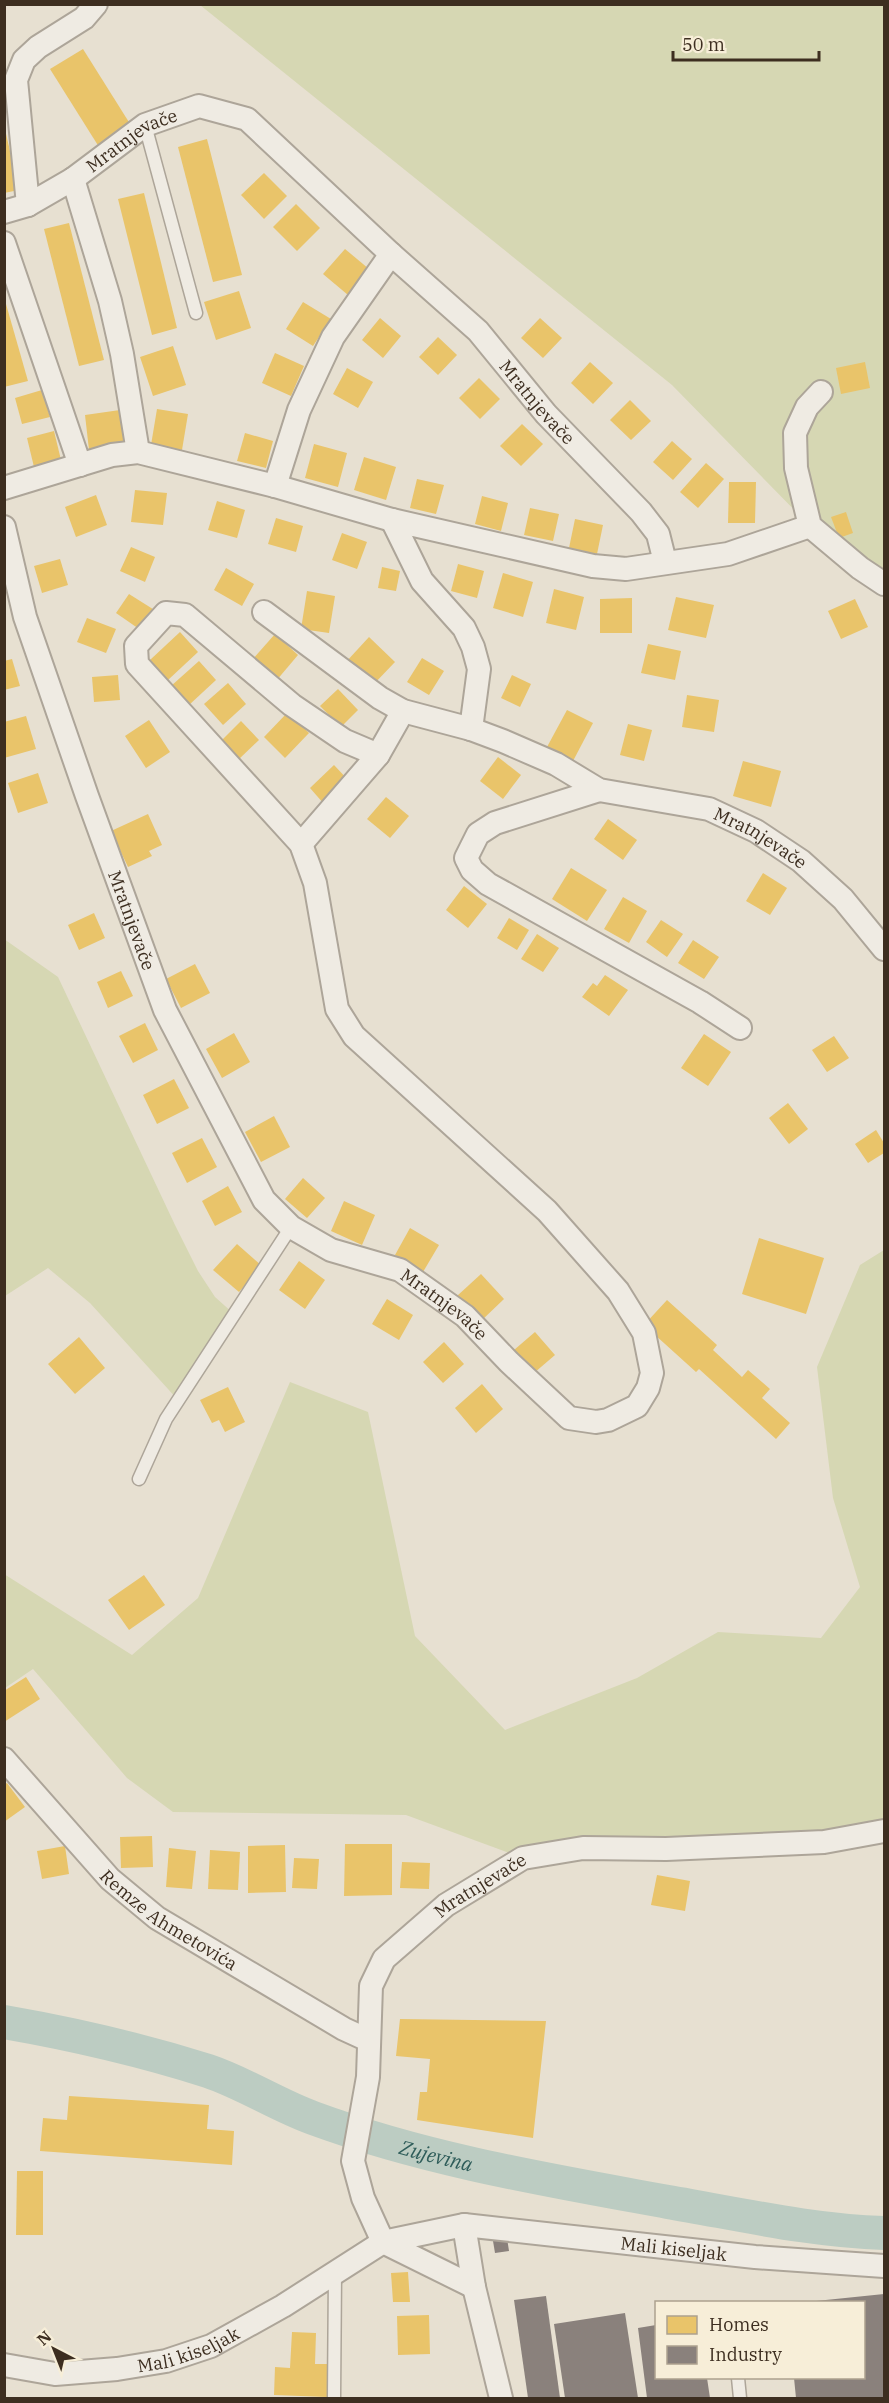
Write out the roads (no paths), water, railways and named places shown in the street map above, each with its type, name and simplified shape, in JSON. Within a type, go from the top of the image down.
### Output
[{"type":"street","points":[[28,205],[16,80],[24,60],[38,47],[84,18],[96,4]]},
{"type":"street","name":"Mratnjevače","points":[[4,212],[28,205],[73,178],[145,125],[199,106],[247,119],[391,254],[478,331],[546,414],[641,512],[658,534],[665,562]]},
{"type":"street","name":"Mratnjevače","points":[[73,178],[110,301],[122,354],[138,452]]},
{"type":"street","points":[[4,243],[80,465]]},
{"type":"street","points":[[275,486],[298,410],[333,337],[391,254]]},
{"type":"street","points":[[820,392],[807,407],[795,433],[796,468],[810,526],[860,568],[885,584]]},
{"type":"street","points":[[4,489],[112,455],[138,452],[275,486],[392,520],[593,566],[626,569],[728,554],[810,526]]},
{"type":"street","points":[[392,520],[422,580],[464,628],[473,647],[479,669],[471,729]]},
{"type":"street","name":"Mratnjevače","points":[[4,527],[25,617],[165,1010],[264,1200],[291,1227],[331,1250],[400,1270],[465,1316],[508,1362],[569,1418],[596,1422],[608,1420],[637,1406],[648,1388],[652,1373],[644,1333],[618,1291],[547,1211],[354,1036],[337,1009],[315,883],[301,844],[137,664],[136,646],[166,614],[185,615],[292,705],[345,741],[378,755]]},
{"type":"street","name":"Mratnjevače","points":[[264,612],[380,699],[403,711],[471,729],[556,764],[599,789],[709,809],[756,831],[801,861],[843,899],[885,949]]},
{"type":"street","points":[[301,844],[378,755],[403,711]]},
{"type":"street","name":"Mratnjevače","points":[[599,789],[495,823],[478,834],[465,858],[472,870],[488,884],[700,1002],[740,1028]]},
{"type":"street","name":"Remze Ahmetovića","points":[[4,1759],[110,1879],[157,1918],[344,2030],[368,2040]]},
{"type":"street","name":"Mratnjevače","points":[[383,2242],[363,2198],[353,2161],[368,2077],[371,1986],[384,1959],[446,1905],[522,1858],[583,1848],[666,1850],[824,1842],[885,1831]]},
{"type":"street","points":[[464,2225],[474,2287],[501,2398]]},
{"type":"street","name":"Mali kiseljak","points":[[4,2365],[55,2374],[117,2369],[166,2361],[211,2346],[283,2306],[383,2242],[464,2225],[754,2257],[885,2266]]},
{"type":"street","points":[[383,2242],[474,2287]]},
{"type":"lane","points":[[145,125],[196,313]]},
{"type":"lane","points":[[139,1479],[166,1419],[291,1227]]},
{"type":"lane","points":[[333,2398],[335,2273]]},
{"type":"lane","points":[[738,2379],[740,2398]]},
{"type":"waterway","name":"Zujevina","points":[[4,2022],[107,2043],[208,2071],[286,2107],[356,2133],[488,2168],[776,2221],[830,2229],[884,2233]]}]
